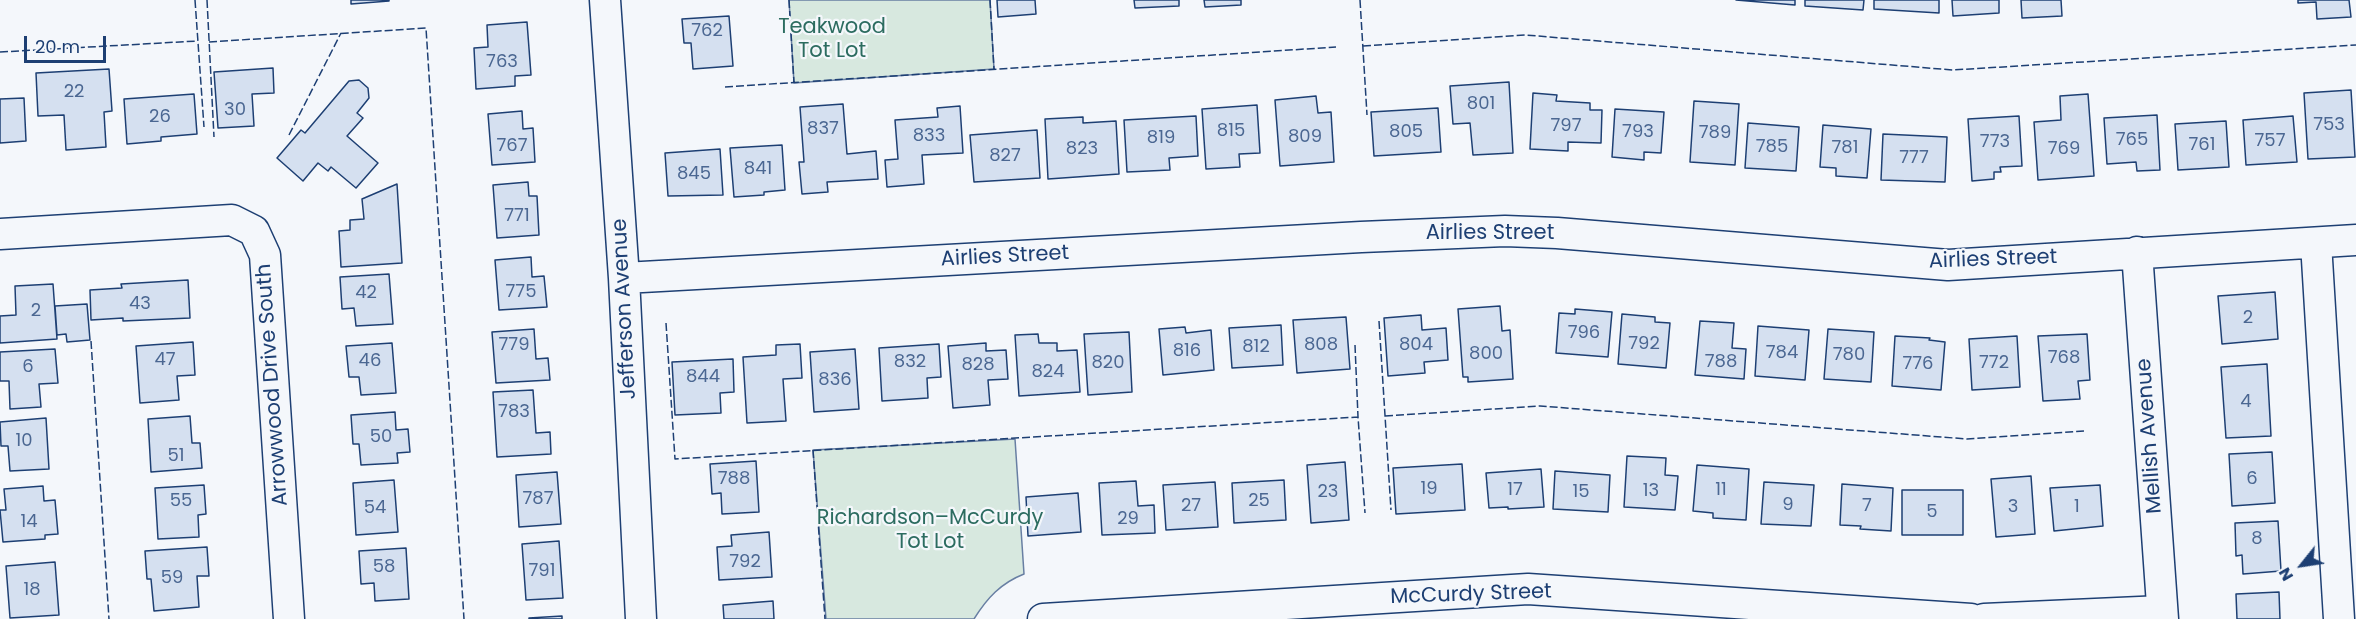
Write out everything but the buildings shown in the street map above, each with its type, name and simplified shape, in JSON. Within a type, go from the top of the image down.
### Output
[{"type":"street","name":"Jefferson Avenue","points":[[605,0],[624,278],[641,619]]},
{"type":"street","name":"Arrowwood Drive South","points":[[0,234],[232,220],[254,231],[265,255],[289,619]]},
{"type":"street","name":"Airlies Street","points":[[624,278],[1349,237],[1505,231],[1569,234],[1948,265],[2356,240]]},
{"type":"street","points":[[2316,243],[2339,619]]},
{"type":"street","name":"Mellish Avenue","points":[[2137,252],[2163,615]]},
{"type":"street","name":"McCurdy Street","points":[[1043,619],[1362,609],[1528,589],[1971,619]]},
{"type":"street","points":[[1984,619],[2163,615]]},
{"type":"green space","name":"Teakwood Tot Lot","points":[[789,0],[990,0],[994,69],[794,83]]},
{"type":"green space","name":"Richardson–McCurdy Tot Lot","points":[[1015,439],[1024,574],[995,592],[974,619],[826,619],[813,450]]},
{"type":"fence","points":[[195,0],[204,127]]},
{"type":"fence","points":[[207,0],[214,137]]},
{"type":"fence","points":[[789,0],[794,83]]},
{"type":"fence","points":[[990,0],[994,69]]},
{"type":"fence","points":[[1360,0],[1367,115]]},
{"type":"fence","points":[[209,42],[426,28],[464,619]]},
{"type":"fence","points":[[289,135],[341,33]]},
{"type":"fence","points":[[1363,46],[1525,35],[1953,70],[2356,45]]},
{"type":"fence","points":[[0,52],[197,41]]},
{"type":"fence","points":[[725,87],[1336,47]]},
{"type":"fence","points":[[1379,321],[1391,510]]},
{"type":"fence","points":[[666,323],[675,459],[1358,417],[1365,513]]},
{"type":"fence","points":[[91,341],[109,619]]},
{"type":"fence","points":[[1355,345],[1358,417]]},
{"type":"fence","points":[[1385,416],[1540,406],[1967,439],[2084,431]]},
{"type":"fence","points":[[813,450],[825,619]]}]
